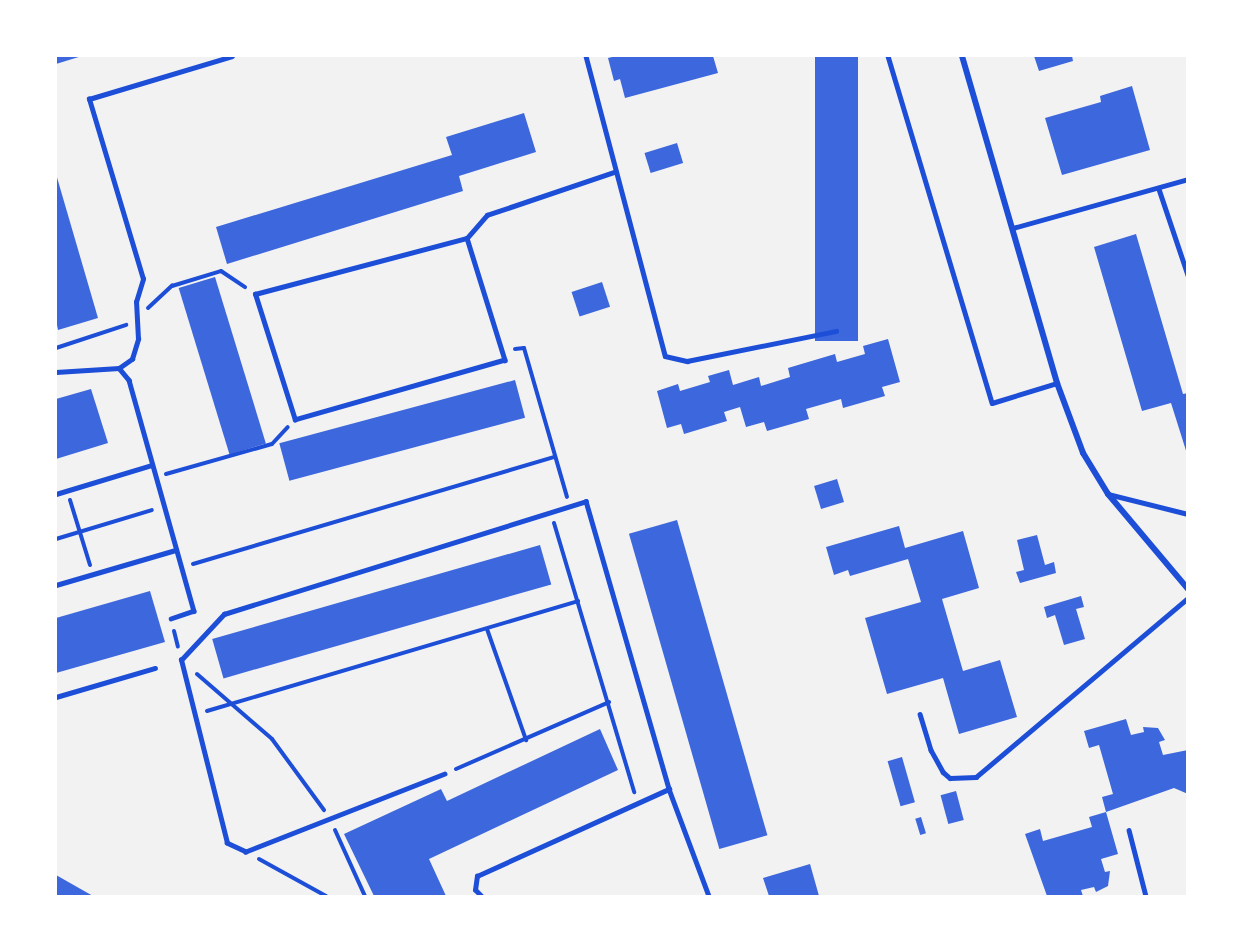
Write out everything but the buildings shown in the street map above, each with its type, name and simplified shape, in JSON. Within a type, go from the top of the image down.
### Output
[{"type":"street","points":[[962,56],[1057,383],[1083,453],[1108,494],[1188,589]]},
{"type":"lane","points":[[56,372],[119,368],[132,359],[138,339],[136,302],[143,279],[89,99],[232,56]]},
{"type":"lane","points":[[586,56],[614,172],[665,356],[687,361],[836,331]]},
{"type":"lane","points":[[888,56],[992,403],[1057,383]]},
{"type":"lane","points":[[467,238],[505,360],[295,420],[255,294],[467,238],[487,215],[614,172]]},
{"type":"lane","points":[[1013,228],[1159,189],[1188,179]]},
{"type":"lane","points":[[1159,189],[1188,275]]},
{"type":"lane","points":[[119,368],[129,380],[194,611],[171,619]]},
{"type":"lane","points":[[56,494],[152,465]]},
{"type":"lane","points":[[1108,494],[1188,514]]},
{"type":"lane","points":[[445,774],[246,852],[227,843],[181,660],[224,614],[586,501],[669,789],[709,897]]},
{"type":"lane","points":[[56,585],[176,550]]},
{"type":"lane","points":[[921,714],[931,750],[943,772],[950,778],[976,777],[1188,598]]},
{"type":"lane","points":[[56,697],[155,668]]},
{"type":"lane","points":[[481,897],[475,890],[477,876],[669,789]]},
{"type":"lane","points":[[1129,830],[1146,897]]},
{"type":"path","points":[[56,348],[137,321],[171,286],[221,271],[255,294]]},
{"type":"path","points":[[502,350],[524,348],[569,506]]},
{"type":"path","points":[[178,471],[272,444],[295,420]]},
{"type":"path","points":[[181,567],[555,457]]},
{"type":"path","points":[[70,499],[89,563]]},
{"type":"path","points":[[56,539],[164,506]]},
{"type":"path","points":[[551,512],[609,702],[636,802]]},
{"type":"path","points":[[194,714],[578,601]]},
{"type":"path","points":[[171,619],[181,660],[272,739],[330,819],[365,897]]},
{"type":"path","points":[[487,629],[526,740]]},
{"type":"path","points":[[445,774],[609,702]]},
{"type":"path","points":[[246,852],[326,897]]}]
